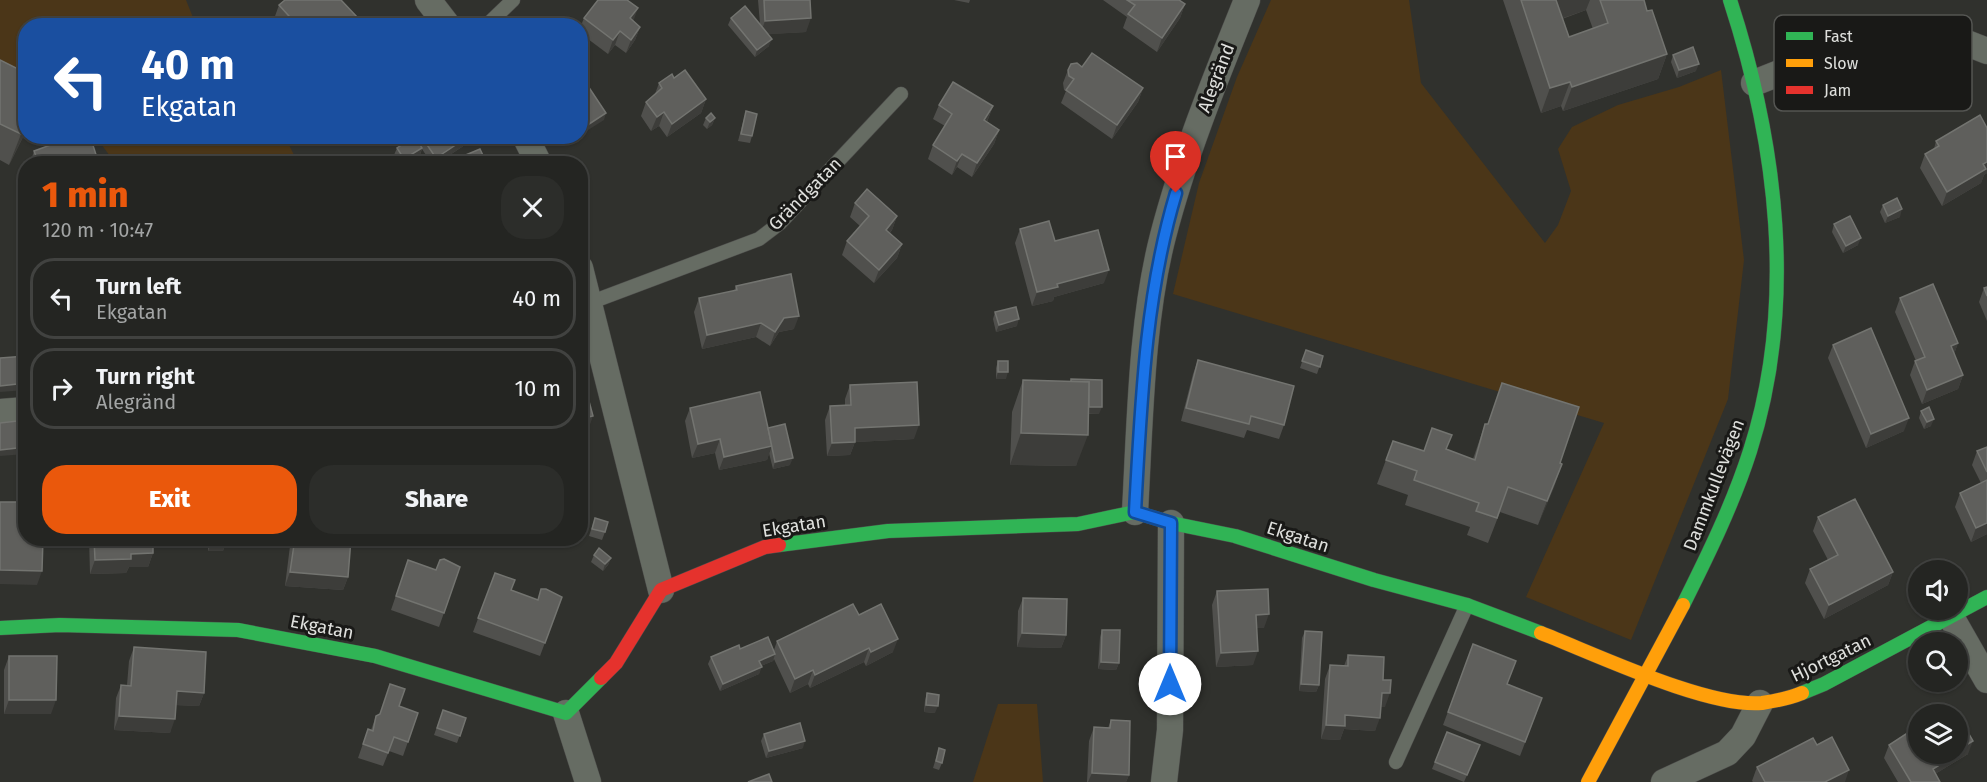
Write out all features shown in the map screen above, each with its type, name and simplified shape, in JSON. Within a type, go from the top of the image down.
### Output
[{"type":"street","points":[[428,0],[442,18]]},
{"type":"street","name":"Alegränd","points":[[1135,512],[1148,330],[1163,237],[1190,148],[1247,0]]},
{"type":"street","name":"Dammkullevägen","points":[[1588,782],[1646,675],[1720,528],[1752,447],[1770,370],[1776,315],[1777,232],[1766,145],[1754,83],[1730,0]]},
{"type":"street","points":[[1972,45],[1987,51]]},
{"type":"street","points":[[1754,83],[1774,75]]},
{"type":"street","points":[[588,299],[661,590],[616,663],[566,713],[588,782]]},
{"type":"street","points":[[0,412],[18,411]]},
{"type":"street","name":"Ekgatan","points":[[661,590],[765,547],[888,531],[1078,524],[1135,512],[1171,523],[1235,536],[1374,580],[1467,605],[1646,675]]},
{"type":"street","points":[[1164,782],[1170,730],[1171,523]]},
{"type":"street","name":"Hjortgatan","points":[[1968,608],[1987,597]]},
{"type":"street","name":"Hjortgatan","points":[[1646,675],[1721,698],[1760,703],[1791,697],[1824,684],[1945,620]]},
{"type":"street","points":[[1953,620],[1987,680]]},
{"type":"street","name":"Ekgatan","points":[[0,628],[60,625],[238,630],[375,656],[566,713]]},
{"type":"street","points":[[1664,782],[1727,753],[1743,736],[1760,703]]},
{"type":"lane","points":[[494,18],[513,0]]},
{"type":"lane","name":"Grändgatan","points":[[589,303],[759,238],[780,223],[901,94]]},
{"type":"lane","points":[[1396,762],[1467,605]]},
{"type":"shaded area","points":[[0,0],[186,0],[193,18],[18,18],[18,76],[0,65]]},
{"type":"shaded area","points":[[1271,0],[1409,0],[1421,83],[1545,243],[1558,225],[1571,191],[1558,149],[1572,127],[1618,105],[1679,87],[1721,70],[1744,260],[1728,399],[1631,640],[1526,597],[1604,423],[1173,294],[1199,183],[1237,77]]},
{"type":"shaded area","points":[[101,144],[288,144],[294,156],[110,156]]},
{"type":"shaded area","points":[[998,704],[1037,704],[1043,782],[973,782]]},
{"type":"building","points":[[285,0],[341,0],[358,18],[291,18],[279,5]]},
{"type":"building","points":[[598,0],[627,0],[638,8],[630,18],[640,27],[631,40],[620,31],[613,40],[588,21],[588,18],[584,18]]},
{"type":"building","points":[[764,0],[810,0],[811,18],[765,21]]},
{"type":"building","points":[[1127,0],[1179,0],[1185,4],[1162,38],[1128,14],[1135,5]]},
{"type":"building","points":[[1521,0],[1556,0],[1569,37],[1608,23],[1600,0],[1644,0],[1647,11],[1652,10],[1667,54],[1572,87],[1570,82],[1550,88]]},
{"type":"building","points":[[745,6],[772,39],[757,50],[731,18]]},
{"type":"building","points":[[1693,47],[1699,64],[1679,70],[1673,55]]},
{"type":"building","points":[[1092,53],[1143,88],[1117,125],[1066,90],[1074,79],[1069,76],[1068,70],[1071,64],[1077,63],[1082,67]]},
{"type":"building","points":[[0,60],[18,69],[18,133],[0,124]]},
{"type":"building","points":[[685,70],[706,99],[672,124],[664,112],[657,117],[646,102],[662,88],[659,83],[672,74],[674,78]]},
{"type":"building","points":[[953,82],[993,106],[984,120],[999,130],[977,163],[962,154],[957,161],[933,145],[952,114],[939,105]]},
{"type":"building","points":[[588,86],[606,113],[588,125]]},
{"type":"building","points":[[746,111],[757,114],[752,136],[741,134]]},
{"type":"building","points":[[711,113],[715,118],[710,122],[706,118]]},
{"type":"building","points":[[1980,115],[1987,128],[1987,162],[1983,164],[1986,169],[1947,192],[1925,154],[1939,146],[1936,141]]},
{"type":"building","points":[[53,144],[93,144],[96,156],[36,156],[34,151]]},
{"type":"building","points":[[403,144],[420,144],[422,148],[409,156],[402,156],[397,148]]},
{"type":"building","points":[[426,144],[457,144],[439,156],[435,156]]},
{"type":"building","points":[[480,149],[483,156],[463,156]]},
{"type":"building","points":[[867,189],[897,216],[886,230],[902,244],[879,270],[847,241],[869,216],[855,203]]},
{"type":"building","points":[[1897,198],[1902,209],[1888,216],[1883,205]]},
{"type":"building","points":[[1850,216],[1861,238],[1846,246],[1834,224]]},
{"type":"building","points":[[1049,221],[1055,241],[1098,230],[1109,270],[1057,284],[1058,287],[1037,292],[1020,229]]},
{"type":"building","points":[[791,274],[799,316],[784,318],[775,332],[761,323],[707,335],[699,298],[737,290],[736,286]]},
{"type":"building","points":[[1933,284],[1958,343],[1951,346],[1963,375],[1927,390],[1915,361],[1925,357],[1900,298]]},
{"type":"building","points":[[1016,307],[1019,319],[999,325],[995,312]]},
{"type":"building","points":[[1871,328],[1909,418],[1871,434],[1833,345]]},
{"type":"building","points":[[1306,350],[1323,356],[1320,367],[1302,361]]},
{"type":"building","points":[[18,357],[18,384],[0,386],[0,358]]},
{"type":"building","points":[[1198,360],[1294,386],[1284,425],[1251,416],[1249,424],[1186,408]]},
{"type":"building","points":[[998,361],[1008,361],[1008,372],[998,372]]},
{"type":"building","points":[[1071,379],[1102,380],[1102,407],[1089,407],[1089,382],[1071,382]]},
{"type":"building","points":[[1023,380],[1089,382],[1088,435],[1021,433]]},
{"type":"building","points":[[917,382],[919,425],[855,428],[855,442],[832,443],[830,406],[851,405],[850,385]]},
{"type":"building","points":[[1502,383],[1579,407],[1560,463],[1562,464],[1547,501],[1508,487],[1497,518],[1476,511],[1479,503],[1414,480],[1417,471],[1386,460],[1393,441],[1424,451],[1432,428],[1452,435],[1446,449],[1475,460],[1485,424],[1488,424]]},
{"type":"building","points":[[760,392],[772,446],[724,457],[720,439],[698,444],[690,408]]},
{"type":"building","points":[[588,398],[593,416],[588,417]]},
{"type":"building","points":[[1929,407],[1934,419],[1927,422],[1921,411]]},
{"type":"building","points":[[18,421],[18,448],[0,450],[0,423]]},
{"type":"building","points":[[785,424],[793,458],[775,462],[768,428]]},
{"type":"building","points":[[1987,447],[1987,472],[1977,451]]},
{"type":"building","points":[[1987,480],[1987,523],[1976,528],[1960,493]]},
{"type":"building","points":[[1855,499],[1893,572],[1829,605],[1810,569],[1838,555],[1818,517]]},
{"type":"building","points":[[0,502],[18,502],[18,546],[43,546],[42,571],[0,570]]},
{"type":"building","points":[[595,518],[608,522],[605,532],[592,529]]},
{"type":"building","points":[[94,546],[153,546],[153,553],[131,554],[131,559],[95,560]]},
{"type":"building","points":[[294,546],[350,546],[348,577],[290,572]]},
{"type":"building","points":[[599,548],[611,558],[605,564],[594,555]]},
{"type":"building","points":[[444,559],[460,567],[444,613],[396,596],[408,560],[436,570],[440,560]]},
{"type":"building","points":[[495,573],[515,580],[511,590],[538,600],[541,589],[562,597],[545,643],[478,618]]},
{"type":"building","points":[[1268,589],[1269,614],[1256,615],[1258,651],[1221,653],[1217,591]]},
{"type":"building","points":[[1023,598],[1067,599],[1066,635],[1022,633]]},
{"type":"building","points":[[853,604],[859,615],[881,604],[898,639],[871,652],[869,648],[815,675],[813,670],[795,679],[777,641]]},
{"type":"building","points":[[1102,630],[1120,630],[1119,663],[1101,662]]},
{"type":"building","points":[[1305,631],[1322,632],[1319,685],[1301,684]]},
{"type":"building","points":[[768,637],[775,654],[759,661],[762,667],[723,684],[711,657],[739,645],[740,649]]},
{"type":"building","points":[[1473,644],[1516,661],[1507,684],[1542,698],[1525,742],[1448,712]]},
{"type":"building","points":[[134,647],[206,652],[204,693],[177,691],[175,719],[119,716],[121,685],[131,686]]},
{"type":"building","points":[[1348,655],[1384,657],[1383,680],[1391,680],[1390,693],[1382,693],[1380,718],[1345,715],[1345,726],[1326,725],[1330,665],[1348,666]]},
{"type":"building","points":[[9,656],[57,656],[56,700],[9,700]]},
{"type":"building","points":[[390,684],[405,689],[399,706],[418,713],[408,742],[394,737],[388,753],[363,744],[368,729],[373,731],[376,716],[380,714]]},
{"type":"building","points":[[927,693],[939,695],[938,706],[926,705]]},
{"type":"building","points":[[443,710],[466,718],[460,736],[437,728]]},
{"type":"building","points":[[1111,720],[1130,721],[1129,775],[1092,773],[1094,727],[1110,728]]},
{"type":"building","points":[[800,723],[805,741],[769,751],[764,734]]},
{"type":"building","points":[[1447,732],[1480,745],[1467,775],[1435,762]]},
{"type":"building","points":[[1968,732],[1973,741],[1968,744]]},
{"type":"building","points":[[1908,733],[1908,764],[1937,764],[1938,766],[1933,769],[1940,782],[1911,782],[1889,745]]},
{"type":"building","points":[[1832,737],[1849,770],[1825,782],[1765,782],[1757,767],[1813,738],[1817,745]]},
{"type":"building","points":[[939,748],[945,750],[942,763],[936,761]]},
{"type":"building","points":[[769,774],[772,782],[748,782]]},
{"type":"traffic: fast","points":[[1683,605],[1728,510],[1750,451],[1765,395],[1773,339],[1777,282],[1775,224],[1769,167],[1760,111],[1730,0]]},
{"type":"traffic: fast","points":[[779,545],[888,531],[1078,524],[1135,512],[1171,523],[1235,536],[1374,580],[1467,605],[1541,633]]},
{"type":"traffic: fast","points":[[1802,693],[1824,684],[1987,597]]},
{"type":"traffic: fast","points":[[0,628],[60,625],[238,630],[375,656],[566,713],[601,678]]},
{"type":"traffic: slow","points":[[1588,782],[1683,605]]},
{"type":"traffic: slow","points":[[1541,633],[1652,678],[1712,697],[1762,703],[1802,693]]},
{"type":"traffic: jam","points":[[601,678],[616,663],[661,590],[765,547],[779,545]]},
{"type":"route","points":[[1170,684],[1171,523],[1135,512],[1148,330],[1163,237],[1176,193]]}]
